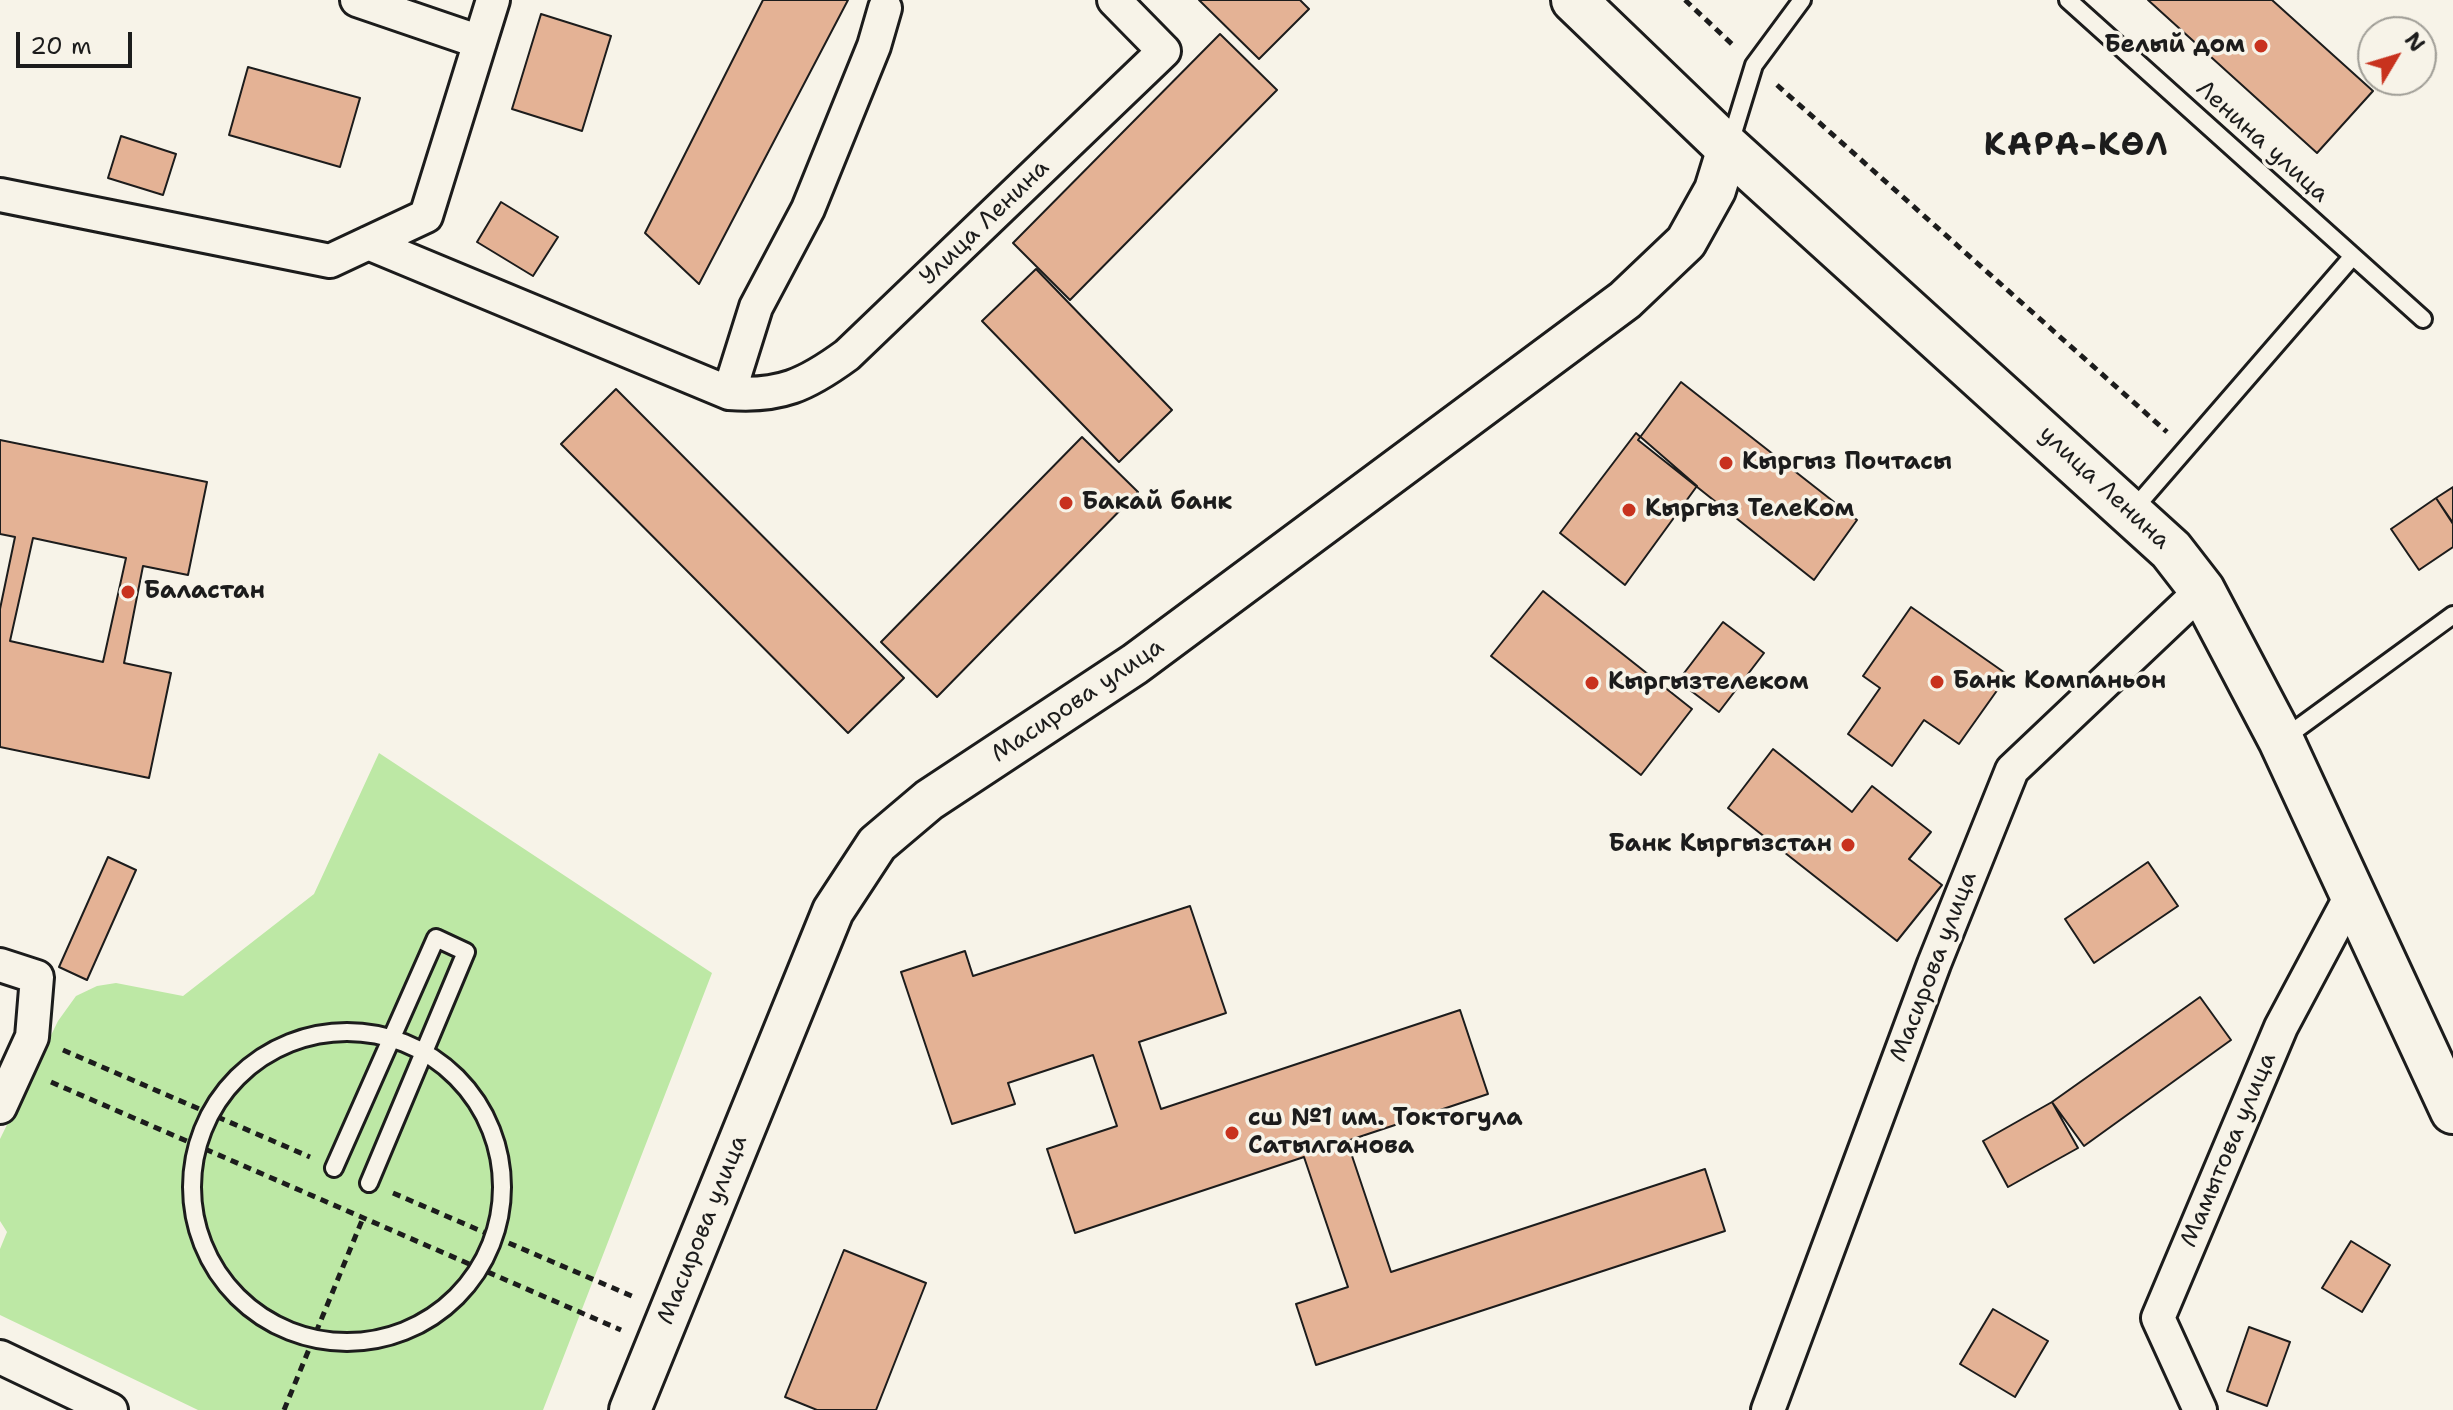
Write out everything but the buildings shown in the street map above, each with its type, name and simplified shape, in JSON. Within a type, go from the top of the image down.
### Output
[{"type":"main road","name":"улица Ленина","points":[[1574,0],[1728,148],[2132,511],[2171,550],[2202,590],[2281,740],[2453,1111]]},
{"type":"street","points":[[357,0],[480,42]]},
{"type":"street","points":[[0,195],[330,261],[426,216],[493,0]]},
{"type":"street","name":"Улица Ленина","points":[[368,243],[729,393],[760,395],[792,388],[847,355],[1164,51],[1114,0]]},
{"type":"street","points":[[729,393],[756,307],[808,209],[874,46],[885,8]]},
{"type":"street","name":"Масирова улица","points":[[630,1410],[833,911],[877,844],[929,800],[1135,664],[1625,300],[1686,242],[1715,190],[1728,148]]},
{"type":"street","name":"Масирова улица","points":[[1768,1410],[1934,964],[2012,770],[2202,590]]},
{"type":"street","name":"Мамытова улица","points":[[2200,1410],[2158,1318],[2281,1027],[2352,894]]},
{"type":"street","points":[[0,965],[37,977],[32,1037],[21,1068],[0,1107]]},
{"type":"street","points":[[0,1357],[111,1410]]},
{"type":"lane","points":[[1728,148],[1754,65],[1781,24],[1802,0]]},
{"type":"lane","name":"Ленина улица","points":[[2068,0],[2423,319]]},
{"type":"lane","points":[[2132,511],[2353,256]]},
{"type":"lane","points":[[2281,740],[2453,615]]},
{"type":"lane","points":[[334,1168],[436,938],[466,952],[369,1183]]},
{"type":"lane","points":[[350,1031],[393,1039],[426,1053],[445,1066],[469,1092],[497,1144],[503,1191],[500,1214],[480,1269],[444,1309],[396,1335],[368,1341],[312,1339],[260,1316],[220,1276],[196,1224],[192,1196],[197,1145],[221,1095],[268,1052],[308,1036],[329,1032],[350,1031]]},
{"type":"path","points":[[1685,0],[1754,65],[2186,448]]},
{"type":"path","points":[[21,1068],[656,1345]]},
{"type":"path","points":[[284,1410],[363,1218]]},
{"type":"green space","points":[[379,753],[712,973],[543,1410],[198,1410],[0,1315],[0,1249],[7,1232],[0,1221],[0,1139],[58,1021],[76,996],[97,986],[116,983],[183,996],[314,894]]},
{"type":"place","name":"Белый дом","points":[[2261,46]]},
{"type":"place","name":"Кыргыз Почтасы","points":[[1726,463]]},
{"type":"place","name":"Бакай банк","points":[[1066,503]]},
{"type":"place","name":"Кыргыз ТелеКом","points":[[1629,510]]},
{"type":"place","name":"Баластан","points":[[128,592]]},
{"type":"place","name":"Банк Компаньон","points":[[1937,682]]},
{"type":"place","name":"Кыргызтелеком","points":[[1592,683]]},
{"type":"place","name":"Банк Кыргызстан","points":[[1848,845]]},
{"type":"place","name":"сш №1 им. Токтогула Сатылганова","points":[[1232,1133]]},
{"type":"district","name":"КАРА-КӨЛ","points":[[2077,147]]}]
